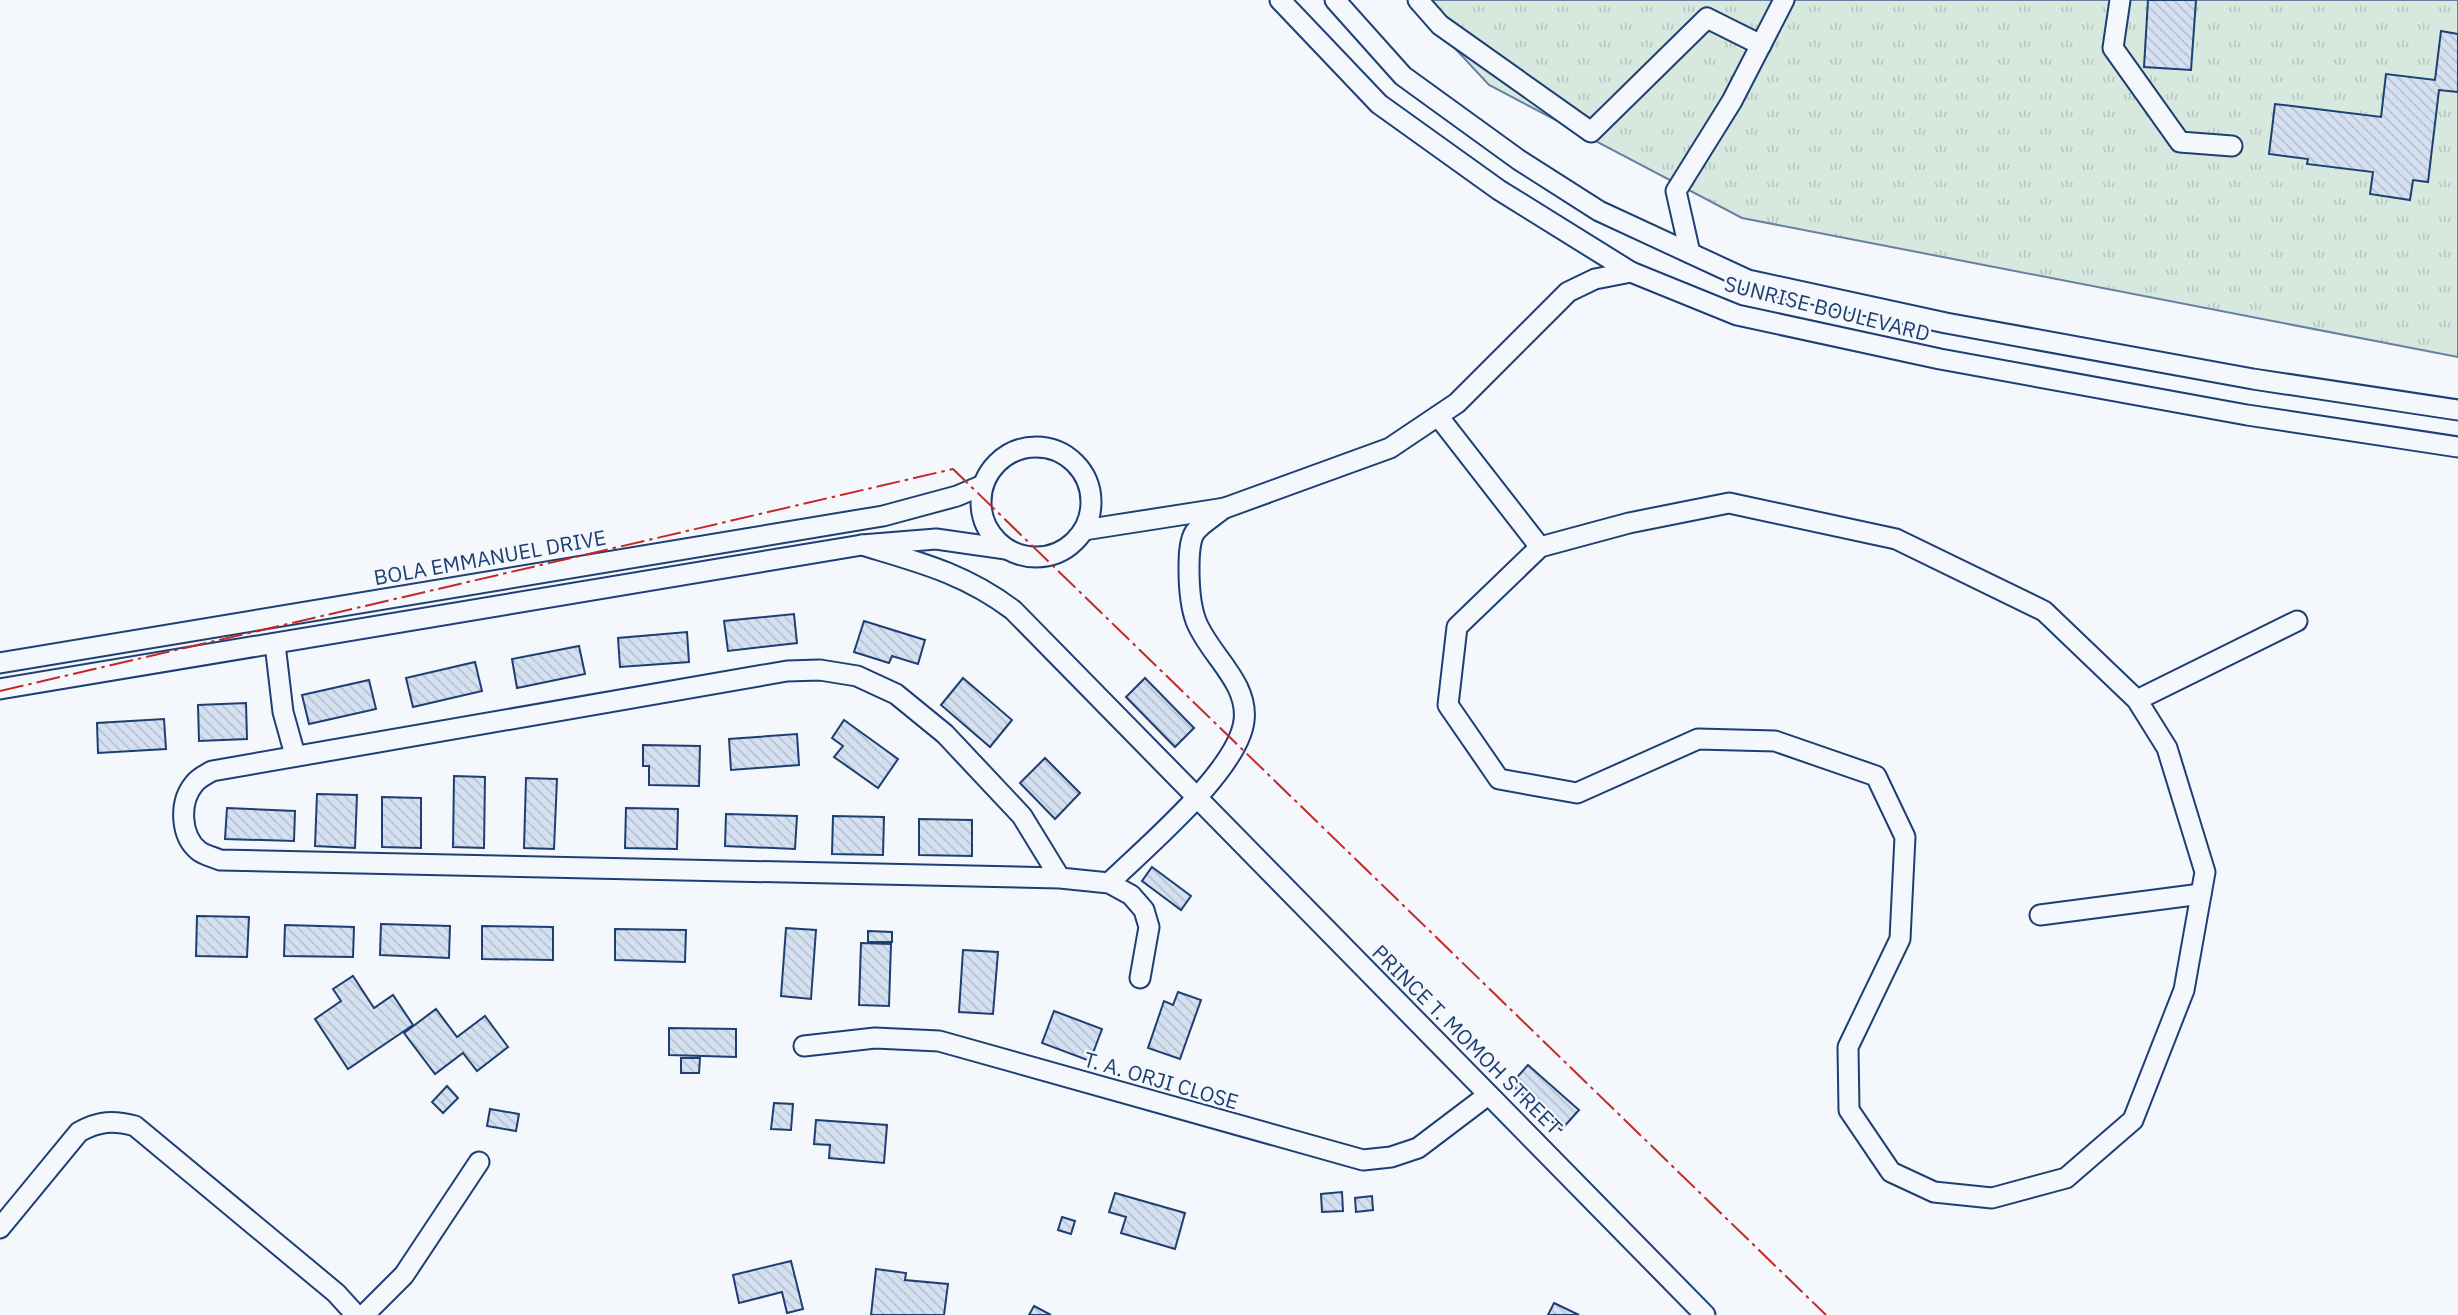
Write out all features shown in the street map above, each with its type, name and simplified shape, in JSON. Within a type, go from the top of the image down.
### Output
[{"type":"street","name":"SUNRISE BOULEVARD","points":[[1280,0],[1379,104],[1499,190],[1631,272],[1737,315],[1940,359],[2246,415],[2458,447]]},
{"type":"street","name":"SUNRISE BOULEVARD","points":[[1335,0],[1403,76],[1519,160],[1600,211],[1748,280],[1946,323],[2253,379],[2458,411]]},
{"type":"street","points":[[1418,0],[1440,25],[1591,132],[1707,18],[1761,45]]},
{"type":"street","points":[[1690,253],[1676,191],[1732,101],[1784,0]]},
{"type":"street","points":[[2120,0],[2113,48],[2180,142],[2232,146]]},
{"type":"street","points":[[1084,530],[1225,508],[1390,448],[1457,403],[1568,292],[1595,279],[1631,272]]},
{"type":"street","points":[[1437,416],[1540,547]]},
{"type":"street","points":[[0,689],[862,545],[936,539],[1040,557],[1057,553],[1072,544],[1084,530],[1090,514],[1091,496],[1086,477],[1075,462],[1060,451],[1042,446],[1023,447],[1006,455],[992,468],[983,485],[981,503],[984,521],[992,536],[1006,549]]},
{"type":"street","name":"BOLA EMMANUEL DRIVE","points":[[0,663],[883,516],[957,496],[983,485]]},
{"type":"street","points":[[1730,503],[1896,539],[2044,611],[2137,700],[2167,748],[2205,872],[2185,990],[2133,1120],[2066,1178],[1992,1198],[1934,1192],[1891,1172],[1849,1110],[1848,1047],[1900,939],[1905,837],[1876,776],[1775,741],[1698,739],[1577,793],[1499,779],[1448,705],[1457,627],[1540,547],[1629,523],[1730,503]]},
{"type":"street","points":[[1110,883],[1195,798],[1229,758],[1240,740],[1244,705],[1234,681],[1196,622],[1189,591],[1189,556],[1194,533],[1225,508]]},
{"type":"street","name":"PRINCE T. MOMOH STREET","points":[[862,545],[960,576],[1004,603],[1137,735],[1195,798],[1705,1315]]},
{"type":"street","points":[[2137,700],[2297,621]]},
{"type":"street","points":[[275,644],[284,712],[295,755]]},
{"type":"street","points":[[1060,878],[1022,816],[945,734],[896,694],[857,676],[820,670],[787,671],[212,771],[196,780],[190,789],[183,815],[188,836],[199,852],[220,860],[1060,878],[1110,883],[1131,895],[1144,910],[1148,935],[1140,978]]},
{"type":"street","points":[[2040,915],[2201,894]]},
{"type":"street","name":"T. A. ORJI CLOSE","points":[[804,1046],[875,1038],[939,1041],[1363,1160],[1391,1157],[1418,1148],[1488,1095]]},
{"type":"street","points":[[0,1228],[79,1132],[97,1123],[118,1122],[135,1126],[336,1293],[356,1315]]},
{"type":"street","points":[[364,1315],[404,1275],[479,1161]]},
{"type":"green space","points":[[1410,0],[2458,0],[2458,357],[1742,218],[1489,85]]},
{"type":"building","points":[[2148,0],[2196,0],[2191,70],[2144,67]]},
{"type":"building","points":[[2441,31],[2458,34],[2458,92],[2439,90],[2428,182],[2413,180],[2410,200],[2370,194],[2373,172],[2307,164],[2308,159],[2269,154],[2275,104],[2381,117],[2386,74],[2435,80]]},
{"type":"building","points":[[794,614],[797,643],[728,651],[724,621]]},
{"type":"building","points":[[864,621],[925,640],[918,664],[892,656],[889,663],[854,652]]},
{"type":"building","points":[[687,632],[689,662],[620,667],[618,638]]},
{"type":"building","points":[[579,646],[585,674],[517,688],[512,659]]},
{"type":"building","points":[[475,662],[482,691],[413,707],[406,678]]},
{"type":"building","points":[[963,678],[1012,720],[990,747],[941,705]]},
{"type":"building","points":[[1145,678],[1194,728],[1175,747],[1126,697]]},
{"type":"building","points":[[369,680],[376,709],[309,724],[302,695]]},
{"type":"building","points":[[246,703],[247,739],[199,741],[198,705]]},
{"type":"building","points":[[164,719],[166,749],[98,753],[97,723]]},
{"type":"building","points":[[844,720],[898,759],[878,788],[834,757],[843,746],[832,738]]},
{"type":"building","points":[[797,734],[799,765],[731,770],[729,739]]},
{"type":"building","points":[[643,745],[700,746],[699,786],[649,785],[649,766],[643,766]]},
{"type":"building","points":[[1045,758],[1080,793],[1055,819],[1020,783]]},
{"type":"building","points":[[454,776],[485,777],[484,848],[453,847]]},
{"type":"building","points":[[526,778],[557,779],[554,849],[524,848]]},
{"type":"building","points":[[317,794],[357,795],[355,848],[315,846]]},
{"type":"building","points":[[382,797],[421,798],[421,848],[382,847]]},
{"type":"building","points":[[227,808],[295,811],[294,841],[225,839]]},
{"type":"building","points":[[626,808],[678,809],[677,849],[625,848]]},
{"type":"building","points":[[726,814],[797,816],[795,849],[725,846]]},
{"type":"building","points":[[833,816],[884,817],[883,855],[832,854]]},
{"type":"building","points":[[919,819],[972,820],[972,856],[919,855]]},
{"type":"building","points":[[1152,867],[1191,896],[1181,910],[1142,881]]},
{"type":"building","points":[[197,916],[249,917],[247,957],[196,956]]},
{"type":"building","points":[[381,924],[450,926],[449,958],[380,955]]},
{"type":"building","points":[[285,925],[354,927],[353,957],[284,956]]},
{"type":"building","points":[[482,926],[553,927],[553,960],[482,959]]},
{"type":"building","points":[[786,928],[816,930],[811,999],[781,996]]},
{"type":"building","points":[[615,929],[686,930],[685,962],[615,960]]},
{"type":"building","points":[[868,931],[892,932],[892,942],[868,942]]},
{"type":"building","points":[[861,943],[891,944],[889,1006],[859,1005]]},
{"type":"building","points":[[963,950],[998,952],[993,1014],[959,1012]]},
{"type":"building","points":[[353,976],[374,1008],[393,995],[413,1025],[348,1069],[315,1019],[341,1001],[333,989]]},
{"type":"building","points":[[1178,992],[1201,1000],[1180,1059],[1148,1048],[1164,1001],[1173,1005]]},
{"type":"building","points":[[436,1009],[457,1037],[485,1016],[508,1047],[477,1071],[463,1053],[435,1074],[404,1033]]},
{"type":"building","points":[[1054,1011],[1102,1029],[1090,1061],[1042,1043]]},
{"type":"building","points":[[669,1028],[736,1029],[736,1057],[669,1055]]},
{"type":"building","points":[[681,1058],[700,1058],[699,1073],[681,1073]]},
{"type":"building","points":[[1528,1065],[1579,1110],[1561,1130],[1511,1084]]},
{"type":"building","points":[[447,1086],[458,1098],[443,1113],[432,1102]]},
{"type":"building","points":[[774,1103],[793,1104],[791,1130],[771,1129]]},
{"type":"building","points":[[490,1109],[519,1114],[516,1131],[487,1126]]},
{"type":"building","points":[[816,1120],[887,1125],[884,1163],[829,1158],[830,1145],[814,1144]]},
{"type":"building","points":[[1342,1192],[1343,1211],[1322,1212],[1321,1194]]},
{"type":"building","points":[[1115,1193],[1185,1213],[1175,1249],[1121,1233],[1126,1217],[1109,1212]]},
{"type":"building","points":[[1372,1196],[1373,1210],[1356,1212],[1355,1198]]},
{"type":"building","points":[[1062,1217],[1075,1221],[1071,1234],[1058,1230]]},
{"type":"building","points":[[791,1261],[803,1309],[787,1313],[782,1292],[739,1303],[733,1275]]},
{"type":"building","points":[[876,1269],[906,1273],[905,1280],[948,1284],[944,1315],[871,1315]]},
{"type":"building","points":[[1554,1303],[1579,1315],[1548,1315]]},
{"type":"building","points":[[1034,1306],[1051,1315],[1029,1315]]},
{"type":"power","points":[[0,691],[953,469],[1826,1315]]}]
